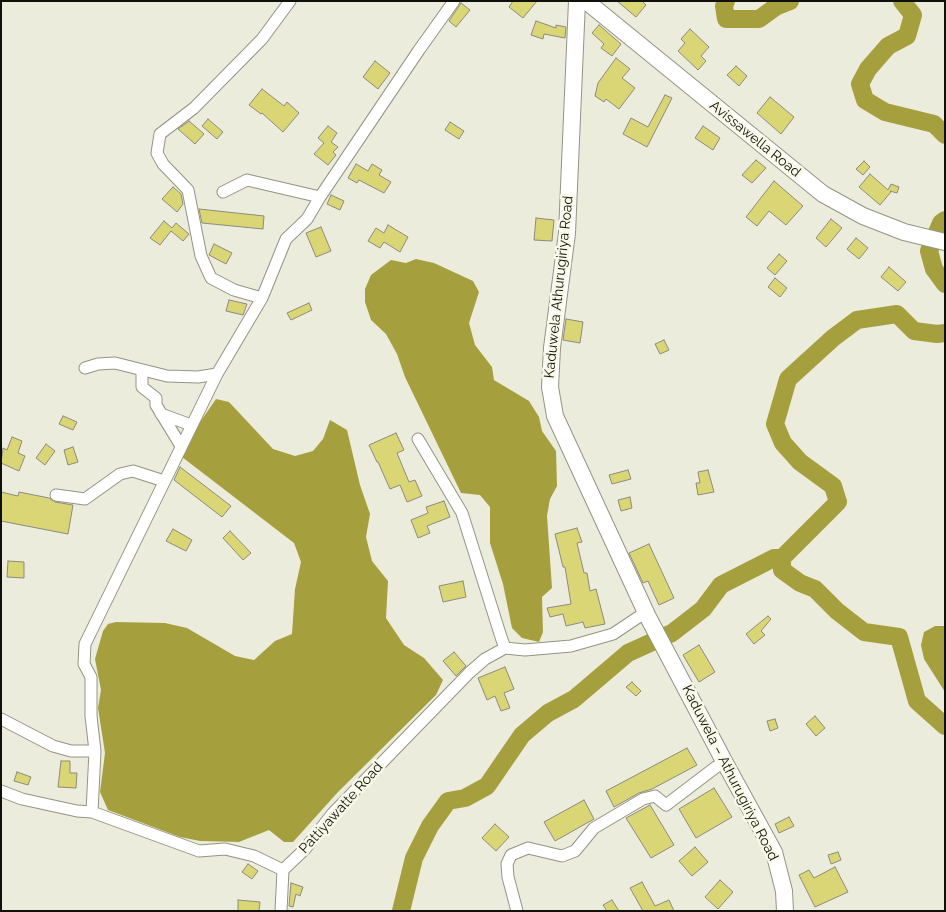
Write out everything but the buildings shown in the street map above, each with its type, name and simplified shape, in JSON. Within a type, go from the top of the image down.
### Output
[{"type":"main road","name":"Kaduwela Athurugiriya Road","points":[[577,1],[567,233],[552,348],[550,387],[555,416],[647,614],[675,666]]},
{"type":"main road","name":"Avissawella Road","points":[[586,1],[823,194],[863,216],[904,232],[945,242]]},
{"type":"main road","name":"Kaduwela – Athurugiriya Road","points":[[675,666],[774,852],[784,891],[785,911]]},
{"type":"street","points":[[262,298],[234,290],[211,278],[202,256],[188,190],[163,164],[157,153],[160,134],[194,108],[262,39],[290,1]]},
{"type":"street","points":[[92,812],[95,751],[91,716],[91,677],[84,664],[86,644],[216,374],[262,298],[286,239],[307,219],[419,50],[454,1]]},
{"type":"street","points":[[224,192],[247,180],[320,197]]},
{"type":"street","points":[[85,368],[98,364],[116,364],[167,376],[198,377],[216,374]]},
{"type":"street","points":[[142,370],[142,387],[156,398],[156,405],[181,446]]},
{"type":"street","points":[[161,414],[192,425]]},
{"type":"street","points":[[418,439],[462,513],[501,638],[506,648],[525,650],[572,646],[613,634],[647,614]]},
{"type":"street","points":[[56,495],[85,499],[120,474],[133,471],[164,481]]},
{"type":"street","name":"Pattiyawatte Road","points":[[283,870],[305,849],[333,813],[470,672],[485,659],[506,648]]},
{"type":"street","points":[[1,719],[53,746],[71,751],[95,751]]},
{"type":"street","points":[[517,911],[508,877],[507,864],[510,855],[528,848],[562,856],[574,851],[594,828],[643,799],[655,796],[666,805],[716,767],[725,763]]},
{"type":"street","points":[[1,791],[22,799],[77,811],[92,812],[199,851],[225,849],[254,856],[283,870],[281,911]]},
{"type":"shaded area","points":[[416,259],[434,263],[473,281],[479,292],[469,323],[475,345],[492,367],[494,380],[529,401],[539,417],[542,431],[556,451],[557,486],[550,499],[547,516],[552,588],[542,597],[543,632],[539,642],[522,638],[512,628],[503,584],[490,543],[490,507],[480,495],[461,493],[405,377],[397,354],[386,334],[371,320],[365,302],[365,289],[371,275],[391,260],[406,263]]},
{"type":"shaded area","points":[[216,399],[229,402],[273,449],[295,456],[313,451],[323,439],[330,420],[347,430],[360,485],[370,514],[366,537],[372,561],[388,581],[386,618],[404,645],[424,658],[443,680],[436,695],[338,792],[293,842],[284,842],[269,830],[239,842],[200,841],[180,837],[108,810],[100,792],[105,753],[98,708],[101,690],[95,659],[103,631],[108,624],[116,622],[165,623],[187,628],[235,656],[254,660],[275,641],[292,634],[295,589],[301,562],[294,543],[182,457],[196,428]]},
{"type":"shaded area","points":[[935,626],[945,626],[945,692],[924,659],[921,645],[924,632]]},
{"type":"waterway","points":[[726,1],[724,6],[726,19],[759,19],[777,6],[790,1]]},
{"type":"waterway","points":[[902,1],[913,15],[907,36],[888,46],[868,69],[860,84],[865,100],[885,112],[934,124],[945,135]]},
{"type":"waterway","points":[[945,220],[941,223],[929,251],[934,269],[945,284]]},
{"type":"waterway","points":[[945,333],[937,334],[914,331],[897,314],[857,320],[833,338],[788,379],[775,424],[783,443],[800,462],[833,486],[838,502],[782,558],[782,570],[800,583],[815,589],[837,611],[864,632],[899,637],[917,701],[945,726]]},
{"type":"waterway","points":[[401,911],[414,858],[430,826],[448,801],[465,798],[487,786],[522,735],[548,713],[574,699],[628,653],[672,633],[703,609],[721,585],[774,558],[782,558]]}]
